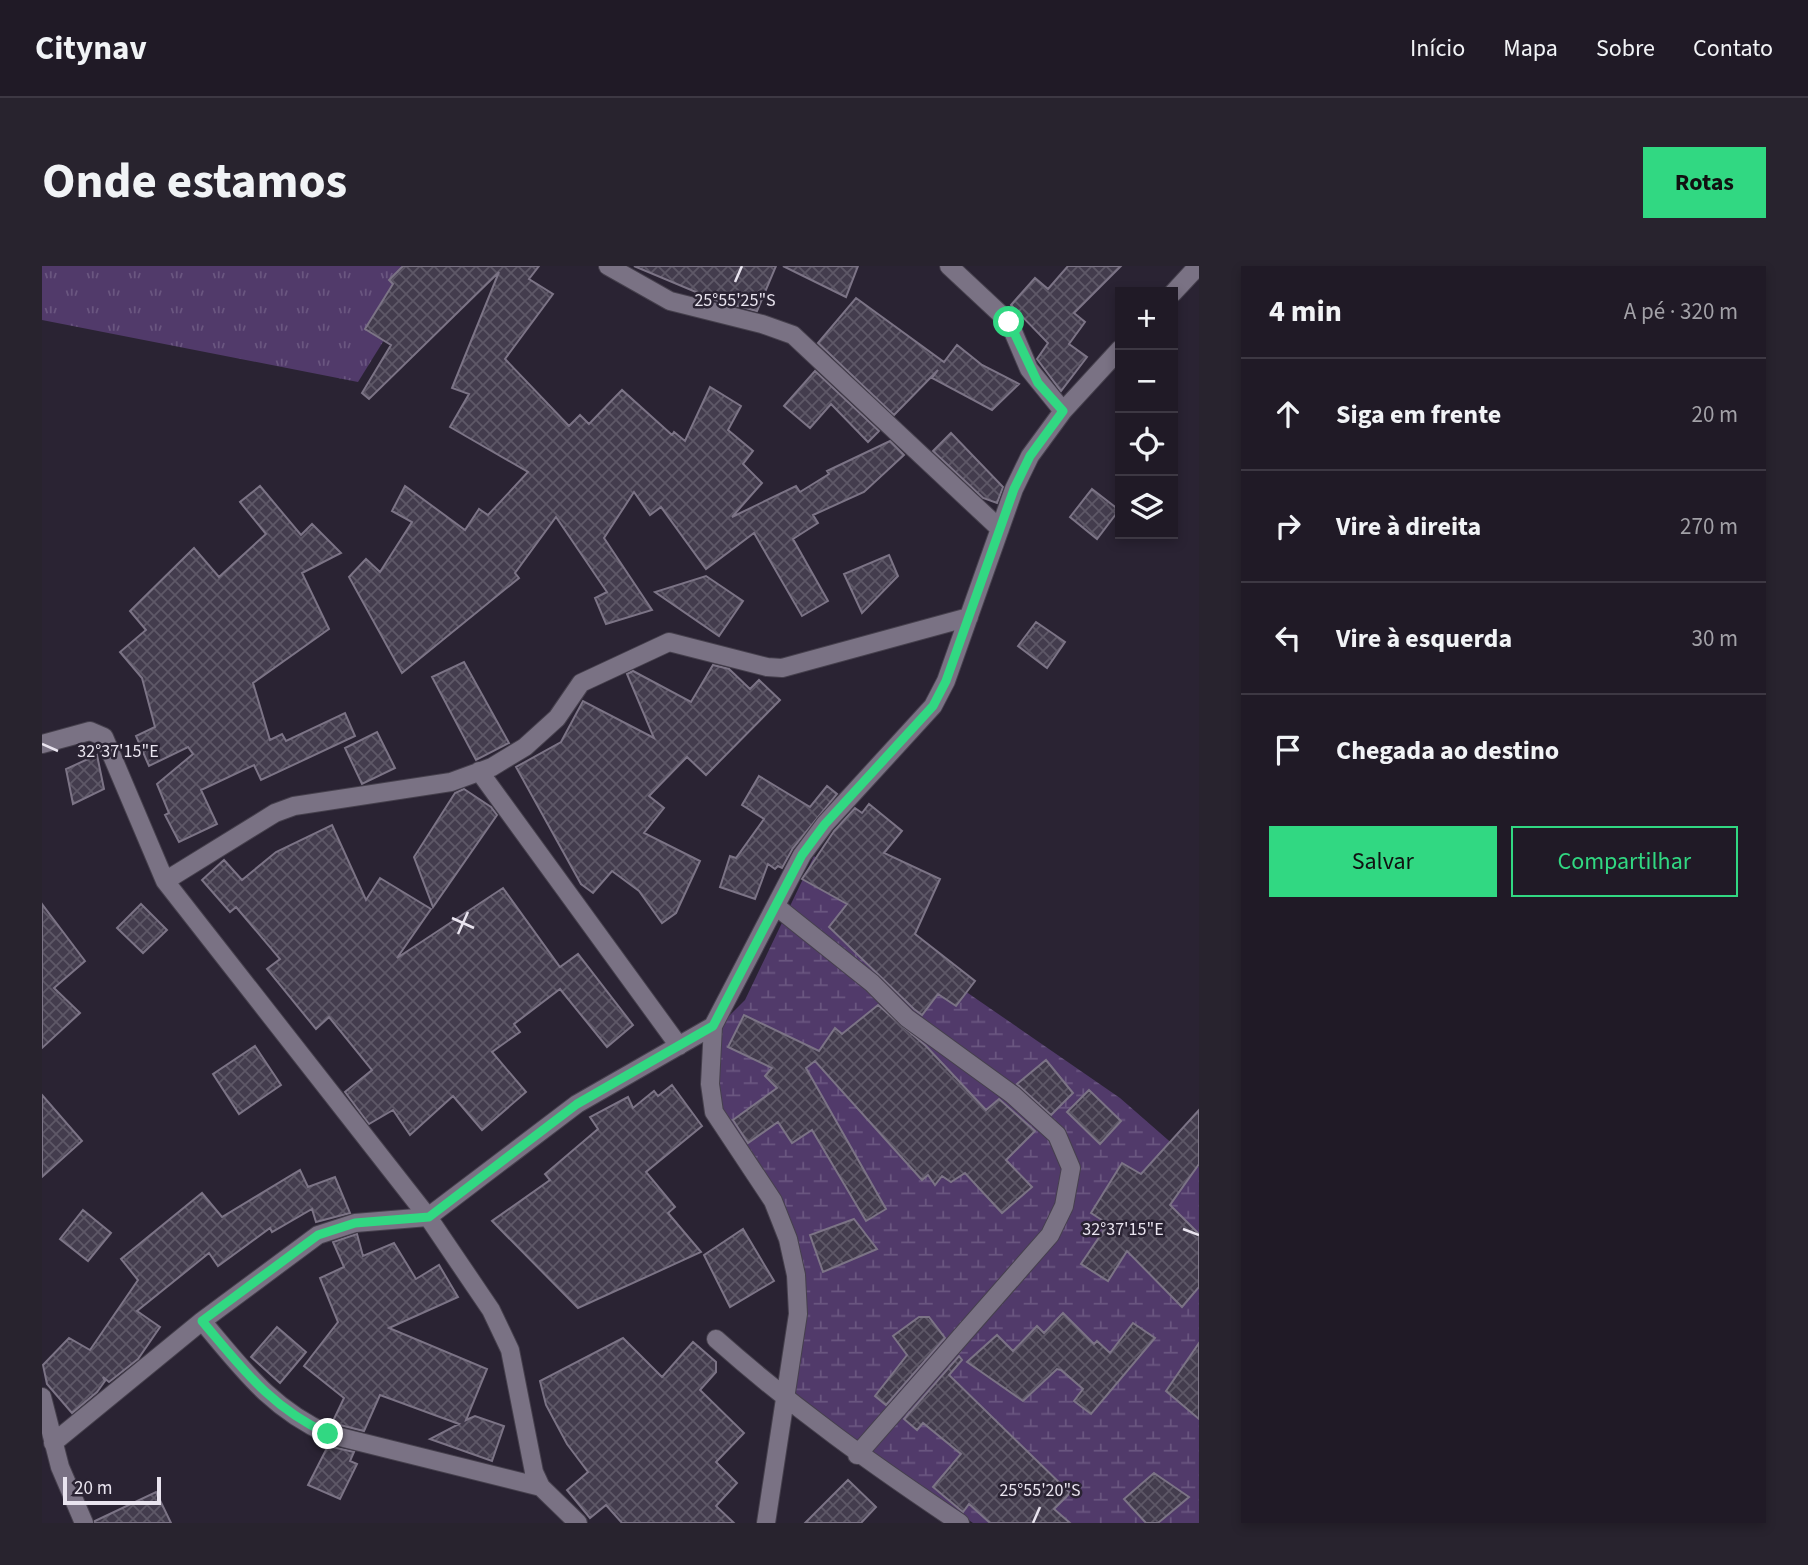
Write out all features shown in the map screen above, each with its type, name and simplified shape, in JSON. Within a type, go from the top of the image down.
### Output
[{"type":"street","points":[[608,266],[670,301],[762,324],[793,335],[1000,529]]},
{"type":"street","points":[[949,266],[1009,322],[1033,376],[1063,411]]},
{"type":"street","points":[[1178,288],[1198,266]]},
{"type":"street","points":[[766,1523],[798,1314],[796,1275],[788,1239],[773,1201],[713,1112],[710,1084],[713,1026],[802,855],[825,824],[933,706],[946,681],[1000,529],[1030,456],[1063,411],[1119,350]]},
{"type":"street","points":[[165,881],[275,813],[294,806],[451,782],[480,771],[526,747],[557,718],[581,682],[669,642],[767,667],[782,668],[969,617]]},
{"type":"street","points":[[42,744],[90,731],[104,737],[165,881],[429,1217],[503,1331],[510,1350],[534,1472],[541,1487],[578,1523]]},
{"type":"street","points":[[480,771],[679,1046]]},
{"type":"street","points":[[777,907],[872,983],[907,1018],[1013,1095],[1057,1135],[1071,1168],[1064,1206],[1050,1235],[857,1455]]},
{"type":"street","points":[[53,1443],[202,1321],[318,1235],[355,1223],[429,1217],[577,1104],[713,1026]]},
{"type":"street","points":[[202,1321],[258,1388],[308,1424],[328,1434],[541,1487]]},
{"type":"street","points":[[716,1339],[786,1401],[857,1455],[960,1523]]},
{"type":"street","points":[[42,1397],[60,1467],[84,1523]]},
{"type":"green space","points":[[42,266],[430,266],[358,382],[42,320]]},
{"type":"green space","points":[[814,856],[907,951],[1120,1098],[1199,1167],[1199,1523],[973,1523],[790,1397],[790,1238],[730,1135],[710,1085],[716,1029],[745,1000]]},
{"type":"building","points":[[403,266],[539,266],[529,279],[553,294],[505,359],[569,426],[580,415],[589,424],[622,390],[672,435],[674,432],[685,441],[710,387],[741,406],[728,430],[753,451],[743,464],[762,483],[732,517],[796,486],[800,492],[829,474],[827,471],[890,441],[904,455],[864,492],[813,515],[818,523],[793,539],[828,601],[802,616],[754,533],[706,569],[661,507],[650,515],[634,492],[604,538],[652,610],[606,624],[595,598],[607,592],[556,517],[515,573],[519,578],[402,673],[349,577],[366,559],[380,572],[412,522],[392,511],[405,486],[465,530],[479,509],[488,515],[528,472],[450,427],[469,394],[452,388],[499,272],[369,399],[362,393],[391,345],[365,329],[393,284],[389,280]]},
{"type":"building","points":[[634,266],[776,266],[757,311],[715,300]]},
{"type":"building","points":[[783,266],[858,266],[846,297]]},
{"type":"building","points":[[1068,266],[1121,266],[1074,313],[1085,322],[1069,344],[1087,357],[1061,391],[1037,359],[1048,343],[1011,305],[1035,278],[1048,289]]},
{"type":"building","points":[[856,298],[944,362],[957,345],[982,365],[1019,384],[992,410],[932,378],[938,370],[894,415],[818,343]]},
{"type":"building","points":[[815,371],[879,431],[868,442],[831,404],[810,428],[784,406]]},
{"type":"building","points":[[951,433],[1003,487],[997,503],[983,498],[933,451]]},
{"type":"building","points":[[260,486],[301,535],[312,524],[341,553],[302,573],[329,629],[253,683],[270,740],[282,734],[286,741],[345,713],[355,736],[261,780],[254,765],[201,790],[217,824],[179,842],[165,815],[169,813],[157,784],[193,754],[188,747],[149,766],[136,736],[155,727],[142,678],[120,652],[146,630],[130,611],[194,548],[219,577],[266,534],[240,502]]},
{"type":"building","points":[[1092,489],[1115,507],[1115,515],[1097,539],[1070,517]]},
{"type":"building","points":[[889,555],[898,576],[862,613],[844,574]]},
{"type":"building","points":[[706,576],[743,601],[719,636],[655,592]]},
{"type":"building","points":[[1036,622],[1065,642],[1047,668],[1018,646]]},
{"type":"building","points":[[464,662],[509,743],[476,760],[432,677]]},
{"type":"building","points":[[713,665],[729,669],[750,689],[759,680],[780,700],[706,775],[687,757],[649,796],[664,808],[644,833],[700,861],[676,913],[662,923],[639,891],[612,871],[593,893],[581,884],[516,767],[561,742],[583,701],[654,738],[627,674],[633,671],[691,702]]},
{"type":"building","points":[[377,732],[395,768],[362,784],[345,748]]},
{"type":"building","points":[[97,755],[104,789],[73,804],[66,769]]},
{"type":"building","points":[[759,776],[810,807],[827,786],[837,794],[793,848],[782,868],[778,866],[775,869],[768,864],[755,899],[720,887],[730,856],[736,858],[764,819],[742,805]]},
{"type":"building","points":[[464,789],[491,807],[497,815],[433,907],[414,857],[455,793]]},
{"type":"building","points":[[869,804],[902,831],[884,853],[940,879],[915,934],[975,981],[956,1006],[938,994],[922,1015],[914,1009],[829,927],[847,904],[802,879],[834,831],[855,808],[862,813]]},
{"type":"building","points":[[332,825],[366,900],[380,878],[431,909],[397,958],[503,888],[560,967],[578,954],[633,1025],[607,1047],[560,989],[514,1024],[520,1032],[492,1052],[526,1092],[482,1130],[453,1096],[410,1135],[393,1110],[369,1124],[345,1092],[372,1070],[329,1017],[316,1029],[267,969],[280,959],[236,907],[230,912],[202,880],[224,860],[242,880],[276,852]]},
{"type":"building","points":[[42,904],[85,961],[54,988],[80,1013],[42,1048]]},
{"type":"building","points":[[141,904],[167,930],[143,953],[117,928]]},
{"type":"building","points":[[878,1005],[926,1046],[986,1110],[999,1099],[1035,1131],[1006,1160],[1032,1187],[1002,1213],[965,1173],[951,1182],[942,1176],[935,1185],[928,1175],[922,1180],[815,1061],[806,1068],[886,1209],[866,1221],[812,1130],[792,1143],[778,1122],[748,1143],[733,1120],[777,1088],[765,1076],[772,1068],[728,1047],[744,1015],[819,1051],[835,1028],[842,1034]]},
{"type":"building","points":[[255,1046],[281,1085],[239,1114],[213,1074]]},
{"type":"building","points":[[1046,1060],[1073,1093],[1051,1115],[1017,1084]]},
{"type":"building","points":[[672,1085],[702,1126],[646,1172],[675,1207],[668,1213],[701,1252],[578,1308],[492,1221],[550,1180],[545,1174],[598,1129],[590,1117],[628,1097],[633,1108],[654,1091],[658,1096]]},
{"type":"building","points":[[1089,1090],[1121,1121],[1100,1144],[1067,1112]]},
{"type":"building","points":[[42,1095],[82,1141],[42,1177]]},
{"type":"building","points":[[1199,1110],[1199,1164],[1170,1205],[1199,1234],[1199,1287],[1182,1307],[1127,1251],[1108,1281],[1081,1264],[1108,1224],[1091,1213],[1122,1163],[1141,1174]]},
{"type":"building","points":[[300,1170],[308,1187],[335,1177],[350,1213],[316,1222],[312,1209],[272,1232],[270,1228],[218,1266],[209,1253],[137,1311],[160,1327],[138,1359],[109,1382],[103,1377],[105,1381],[97,1392],[72,1413],[47,1384],[43,1365],[69,1338],[90,1350],[138,1280],[121,1259],[202,1193],[222,1217]]},
{"type":"building","points":[[83,1210],[111,1233],[88,1261],[60,1239]]},
{"type":"building","points":[[854,1219],[877,1249],[823,1272],[810,1235]]},
{"type":"building","points":[[743,1229],[774,1281],[730,1307],[704,1255]]},
{"type":"building","points":[[357,1234],[363,1256],[394,1243],[416,1279],[439,1265],[458,1297],[389,1328],[487,1369],[466,1420],[475,1416],[504,1426],[492,1461],[430,1439],[459,1424],[380,1395],[364,1431],[332,1423],[344,1398],[304,1366],[338,1322],[320,1278],[344,1267],[333,1242]]},
{"type":"building","points":[[1063,1313],[1094,1344],[1097,1341],[1110,1353],[1133,1323],[1155,1338],[1091,1414],[1074,1401],[1083,1389],[1061,1370],[1057,1369],[1023,1401],[967,1362],[997,1335],[1013,1351],[1037,1326],[1044,1333]]},
{"type":"building","points":[[919,1317],[929,1317],[945,1338],[886,1405],[875,1396],[907,1355],[893,1336]]},
{"type":"building","points":[[277,1327],[306,1352],[280,1383],[251,1357]]},
{"type":"building","points":[[623,1338],[662,1377],[693,1342],[716,1362],[716,1372],[700,1390],[744,1433],[716,1462],[737,1483],[716,1506],[734,1523],[622,1523],[606,1505],[590,1518],[567,1490],[588,1472],[567,1444],[546,1405],[540,1381]]},
{"type":"building","points":[[1199,1343],[1199,1419],[1166,1391]]},
{"type":"building","points":[[959,1356],[962,1360],[949,1375],[1070,1493],[1054,1509],[1070,1523],[990,1523],[969,1504],[963,1512],[933,1487],[961,1454],[923,1423],[917,1430],[904,1419]]},
{"type":"building","points":[[328,1446],[354,1452],[350,1461],[357,1464],[340,1499],[308,1485]]},
{"type":"building","points":[[1154,1473],[1189,1497],[1158,1523],[1146,1523],[1124,1499]]},
{"type":"building","points":[[848,1480],[876,1507],[861,1523],[805,1523]]},
{"type":"building","points":[[156,1492],[171,1523],[95,1523],[95,1521]]},
{"type":"route","points":[[328,1434],[284,1410],[258,1388],[202,1321],[318,1235],[355,1223],[429,1217],[577,1104],[713,1026],[802,855],[825,824],[933,706],[946,681],[1014,489],[1030,456],[1063,411],[1029,369],[1009,322]]}]
